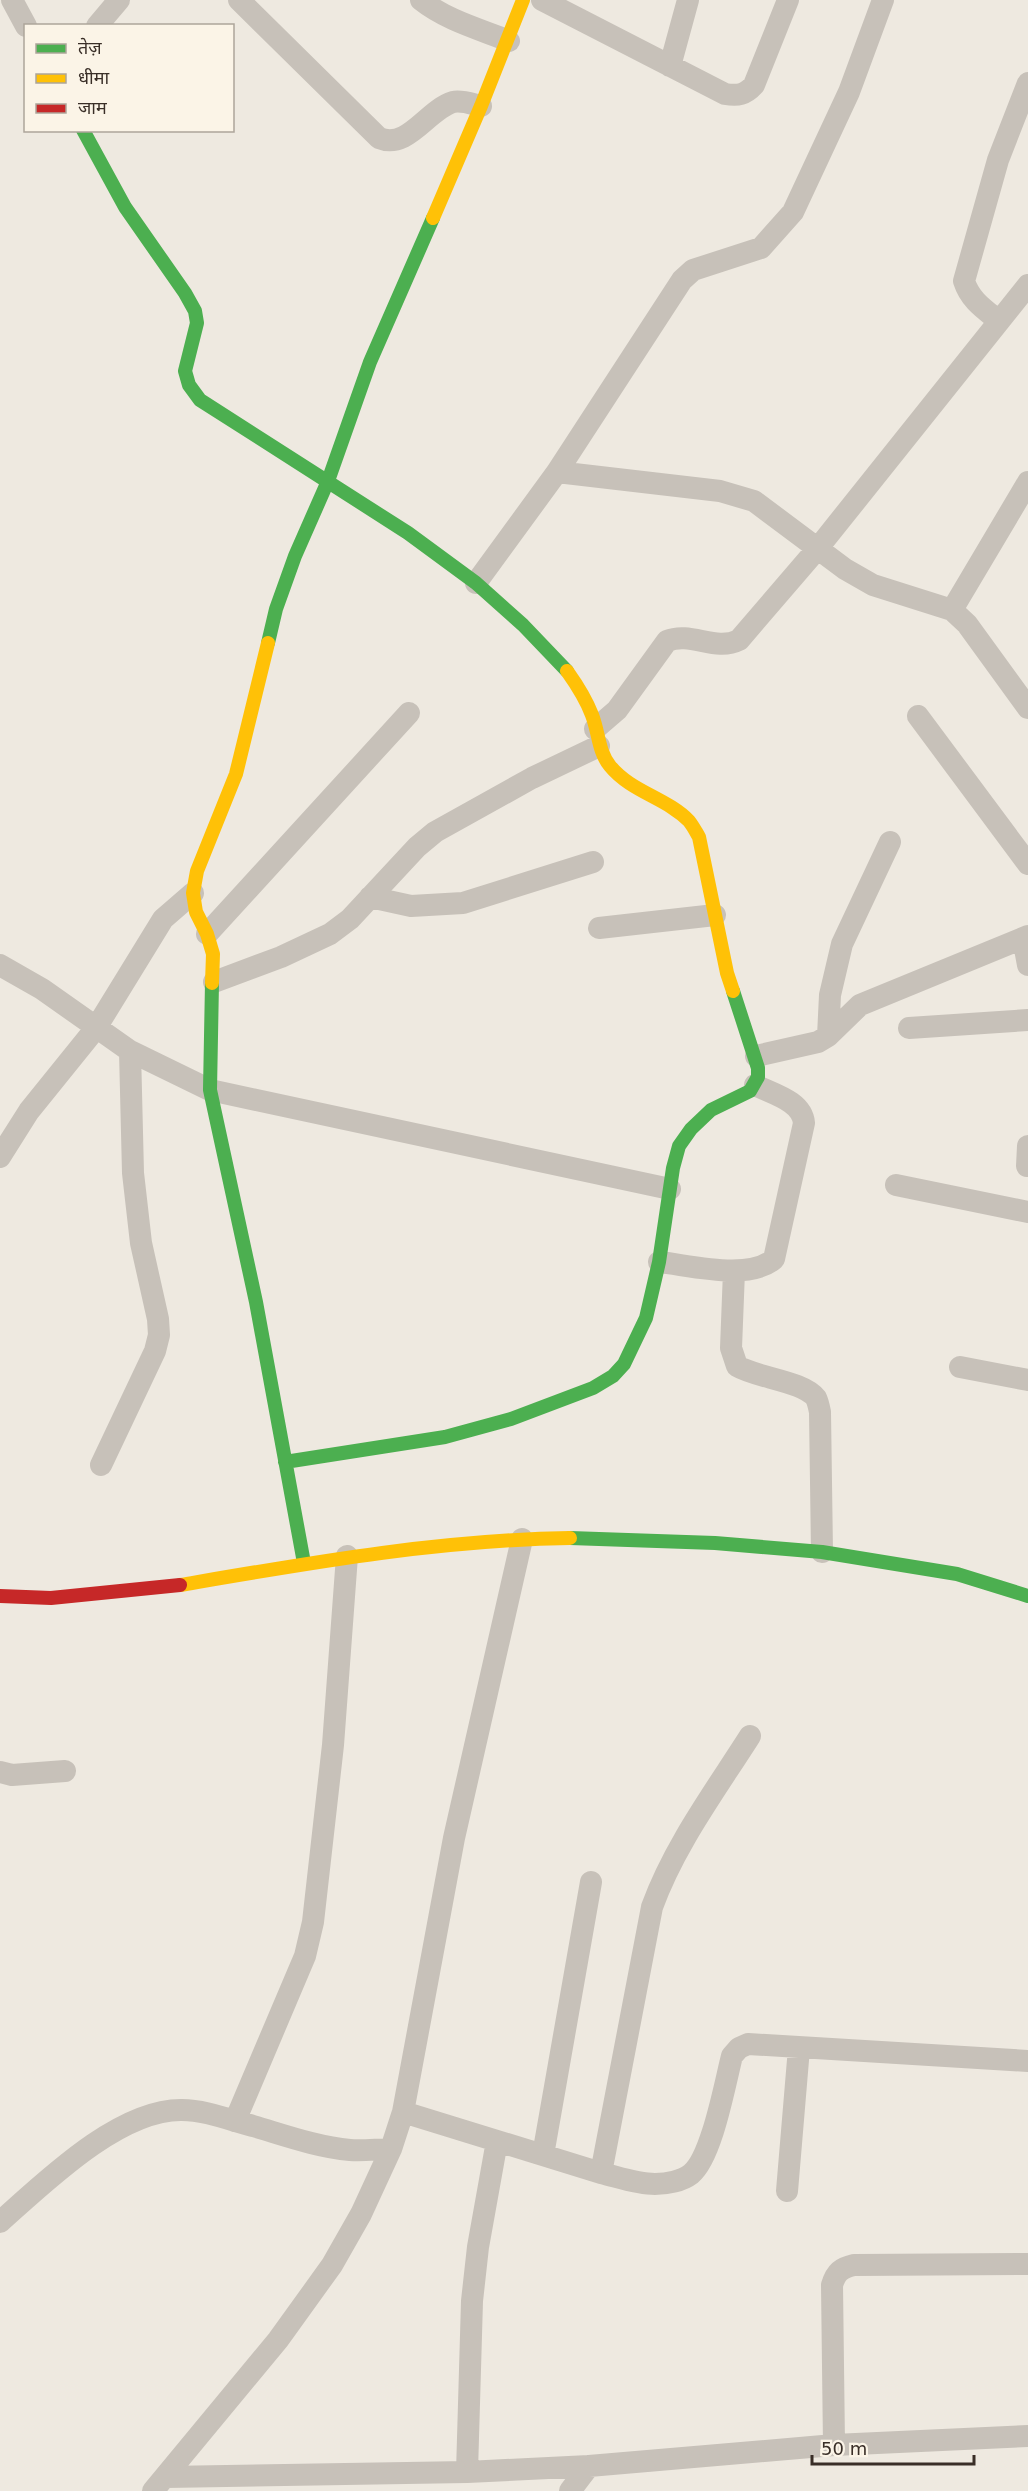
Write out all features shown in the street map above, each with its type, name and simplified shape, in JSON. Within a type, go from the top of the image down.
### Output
[{"type":"street","points":[[99,24],[119,0]]},
{"type":"street","points":[[239,0],[379,138],[394,141],[403,137],[443,107],[454,102],[463,101],[481,106]]},
{"type":"street","points":[[421,0],[430,7],[463,23],[508,40]]},
{"type":"street","points":[[304,1563],[256,1302],[210,1090],[213,954],[207,934],[196,912],[193,893],[197,871],[236,774],[276,609],[295,556],[328,481],[370,362],[481,106],[523,0]]},
{"type":"street","points":[[542,0],[725,94],[737,96],[748,92],[754,85],[788,0]]},
{"type":"street","points":[[670,66],[688,0]]},
{"type":"street","points":[[476,583],[556,472],[682,280],[693,270],[761,248],[794,212],[849,92],[883,0]]},
{"type":"street","points":[[8,5],[24,24]]},
{"type":"street","points":[[999,321],[976,303],[968,293],[964,281],[998,160],[1022,118],[1028,83]]},
{"type":"street","points":[[84,132],[124,207],[185,293],[195,311],[197,323],[185,371],[189,386],[200,400],[408,532],[476,583],[523,625],[564,668],[582,692],[609,765],[623,780],[690,822],[699,837],[727,973],[756,1056],[758,1077],[750,1091],[711,1110],[691,1129],[679,1146],[659,1262],[646,1318],[624,1364],[613,1376],[593,1388],[511,1419],[445,1437],[285,1462]]},
{"type":"street","points":[[214,982],[281,957],[330,934],[350,919],[417,847],[435,832],[532,778],[597,737],[667,641],[682,637],[721,645],[739,640],[818,548],[1028,285]]},
{"type":"street","points":[[556,472],[720,491],[754,501],[844,569],[873,585],[952,610],[967,624],[1028,708]]},
{"type":"street","points":[[952,610],[1028,482]]},
{"type":"street","points":[[207,934],[409,713]]},
{"type":"street","points":[[918,716],[1028,864]]},
{"type":"street","points":[[828,1036],[830,995],[842,944],[890,842]]},
{"type":"street","points":[[370,897],[411,906],[463,903],[593,862]]},
{"type":"street","points":[[0,1157],[29,1111],[96,1028],[163,919],[193,893]]},
{"type":"street","points":[[599,927],[715,915]]},
{"type":"street","points":[[756,1056],[818,1042],[828,1036],[860,1005],[1026,937],[1028,965]]},
{"type":"street","points":[[0,965],[42,989],[130,1051],[210,1090],[670,1189]]},
{"type":"street","points":[[909,1028],[1028,1020]]},
{"type":"street","points":[[101,1465],[155,1351],[159,1335],[158,1318],[141,1244],[132,1173],[130,1051]]},
{"type":"street","points":[[659,1262],[734,1271],[759,1267],[774,1259],[804,1123],[799,1108],[755,1085]]},
{"type":"street","points":[[896,1185],[1028,1212]]},
{"type":"street","points":[[734,1271],[730,1348],[737,1366],[749,1373],[796,1386],[817,1399],[820,1412],[822,1552]]},
{"type":"street","points":[[960,1366],[1028,1380]]},
{"type":"street","points":[[159,2484],[278,2340],[332,2265],[362,2214],[391,2149],[403,2112],[454,1838],[522,1539]]},
{"type":"street","points":[[0,1596],[51,1598],[170,1587],[346,1556],[522,1539],[625,1539],[715,1543],[822,1552],[957,1574],[1028,1596]]},
{"type":"street","points":[[235,2121],[305,1956],[313,1923],[333,1745],[346,1556]]},
{"type":"street","points":[[601,2173],[652,1907],[662,1880],[677,1851],[750,1736]]},
{"type":"street","points":[[0,1772],[12,1775],[66,1771]]},
{"type":"street","points":[[543,2155],[591,1882]]},
{"type":"street","points":[[403,2112],[601,2173],[656,2184],[675,2181],[691,2174],[702,2160],[710,2141],[732,2056],[748,2044],[1028,2061]]},
{"type":"street","points":[[787,2191],[799,2048]]},
{"type":"street","points":[[0,2222],[66,2164],[88,2148],[140,2118],[160,2112],[183,2110],[235,2121],[320,2145],[350,2150],[391,2149]]},
{"type":"street","points":[[467,2472],[472,2301],[478,2247],[497,2141]]},
{"type":"street","points":[[834,2445],[832,2284],[835,2275],[842,2267],[854,2265],[1028,2264]]},
{"type":"street","points":[[159,2484],[589,2466],[834,2445],[1028,2436]]},
{"type":"street","points":[[570,2491],[589,2466]]},
{"type":"traffic: fast","points":[[84,132],[125,207],[195,311],[197,323],[185,371],[189,385],[200,400],[408,533],[476,583],[523,625],[567,671]]},
{"type":"traffic: fast","points":[[268,643],[276,609],[295,556],[328,481],[370,362],[433,218]]},
{"type":"traffic: fast","points":[[212,983],[210,1090],[256,1302],[304,1563]]},
{"type":"traffic: fast","points":[[285,1462],[445,1437],[511,1419],[593,1388],[613,1376],[624,1364],[646,1318],[659,1262],[673,1168],[679,1146],[691,1129],[711,1110],[750,1091],[758,1077],[758,1068],[733,991]]},
{"type":"traffic: fast","points":[[570,1538],[715,1543],[822,1552],[957,1574],[1028,1596]]},
{"type":"traffic: slow","points":[[433,218],[523,0]]},
{"type":"traffic: slow","points":[[212,983],[213,954],[207,934],[196,912],[193,893],[197,871],[236,774],[268,643]]},
{"type":"traffic: slow","points":[[567,671],[590,709],[601,748],[610,766],[638,789],[680,813],[689,821],[699,837],[727,973],[733,991]]},
{"type":"traffic: slow","points":[[180,1585],[325,1561],[423,1548],[570,1538]]},
{"type":"traffic: jam","points":[[0,1596],[51,1598],[180,1585]]}]
